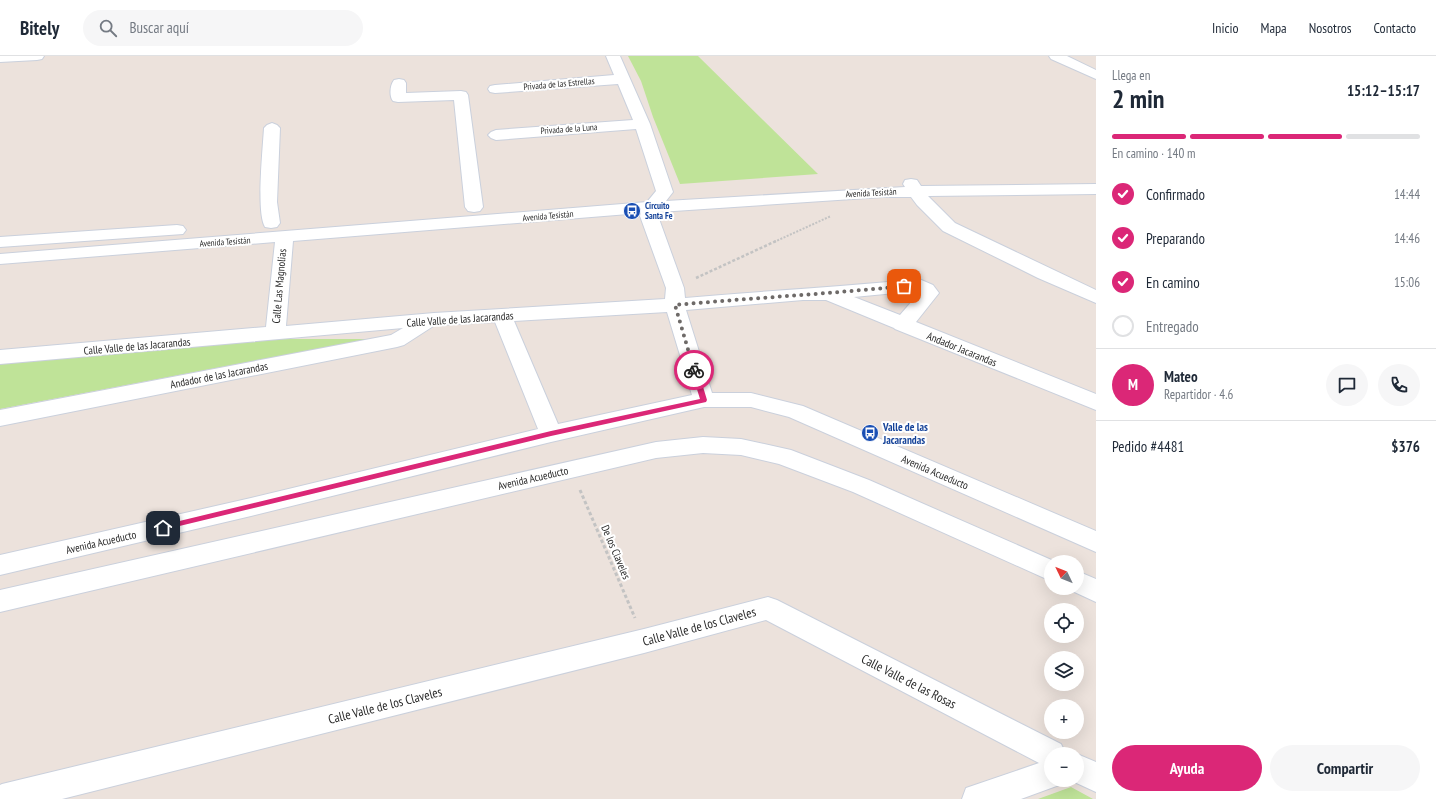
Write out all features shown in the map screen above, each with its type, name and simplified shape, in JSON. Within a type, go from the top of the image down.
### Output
[{"type":"street","points":[[0,58],[37,56]]},
{"type":"street","points":[[613,56],[642,124],[665,192],[652,207],[649,216],[675,296],[704,400]]},
{"type":"street","points":[[1056,56],[1096,75]]},
{"type":"street","name":"Privada de las Estrellas","points":[[495,89],[623,78]]},
{"type":"street","points":[[399,83],[398,98],[460,95],[474,207]]},
{"type":"street","name":"Privada de la Luna","points":[[496,134],[642,124]]},
{"type":"street","points":[[271,223],[269,202],[272,128]]},
{"type":"street","name":"Avenida Tesistán","points":[[0,259],[652,207],[912,184],[1096,177]]},
{"type":"street","name":"Avenida Tesistán","points":[[0,242],[852,179],[912,184],[1096,188]]},
{"type":"street","points":[[912,184],[949,227],[1045,274],[1096,296]]},
{"type":"street","name":"Calle Las Magnolias","points":[[275,334],[284,237]]},
{"type":"street","name":"Calle Valle de las Jacarandas","points":[[0,357],[434,319],[502,316],[675,296],[828,294],[919,285],[926,289],[930,294],[902,324]]},
{"type":"street","name":"Andador Jacarandas","points":[[828,294],[1096,402]]},
{"type":"street","points":[[502,316],[551,434]]},
{"type":"street","name":"Andador de las Jacarandas","points":[[0,418],[397,340],[434,319]]},
{"type":"street","name":"Avenida Acueducto","points":[[0,565],[251,507],[551,434],[704,400],[751,400],[795,411],[1096,542]]},
{"type":"street","name":"Avenida Acueducto","points":[[0,601],[656,450],[703,444],[741,447],[784,456],[861,486],[1044,568]]},
{"type":"street","points":[[1084,585],[1096,591]]},
{"type":"street","name":"Calle Valle de los Claveles","points":[[2,799],[52,793],[768,608]]},
{"type":"street","name":"Calle Valle de las Rosas","points":[[768,608],[1044,750]]},
{"type":"street","points":[[1084,771],[1096,777]]},
{"type":"street","points":[[977,799],[1044,776]]},
{"type":"path","points":[[675,296],[834,215]]},
{"type":"path","name":"De los Claveles","points":[[571,470],[644,641]]},
{"type":"green space","points":[[628,56],[698,56],[818,174],[680,184],[653,117],[641,81]]},
{"type":"green space","points":[[271,339],[370,339],[0,409],[0,363]]},
{"type":"green space","points":[[1071,787],[1093,799],[1038,799]]},
{"type":"way so far","points":[[694,370],[675,305],[803,294],[828,294],[904,286]]},
{"type":"place","name":"Circuito Santa Fe","points":[[632,211]]},
{"type":"place","name":"Valle de las Jacarandas","points":[[870,433]]},
{"type":"route","points":[[163,528],[551,434],[704,400],[694,370]]}]
